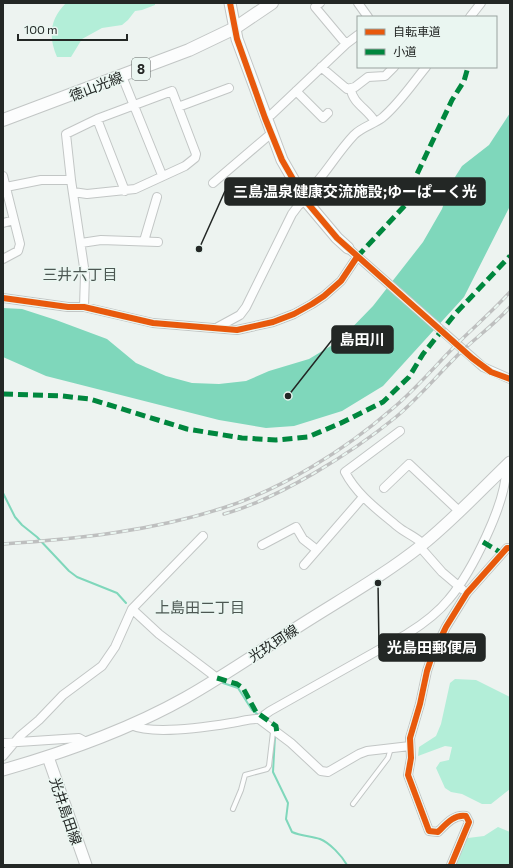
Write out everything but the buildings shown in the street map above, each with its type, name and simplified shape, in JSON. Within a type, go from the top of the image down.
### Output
[{"type":"main road","points":[[230,3],[237,39],[265,118],[282,160],[304,198],[333,233],[348,248]]},
{"type":"main road","name":"徳山光線","points":[[3,120],[189,50],[235,28],[272,3]]},
{"type":"main road","name":"光玖珂線","points":[[3,770],[48,757],[88,743],[130,725],[185,698],[390,568],[421,545],[460,512],[508,464]]},
{"type":"main road","name":"光井島田線","points":[[48,757],[86,865]]},
{"type":"street","points":[[320,3],[315,7],[346,44]]},
{"type":"street","points":[[358,3],[367,16]]},
{"type":"street","points":[[471,16],[481,3]]},
{"type":"street","points":[[265,118],[271,115],[321,67],[357,36]]},
{"type":"street","points":[[321,67],[347,89],[351,90],[354,98],[369,113],[375,122]]},
{"type":"street","points":[[351,90],[368,77],[385,76],[393,68]]},
{"type":"street","points":[[218,328],[240,315],[292,214],[334,163],[352,136],[360,129],[375,122],[390,110],[425,68]]},
{"type":"street","points":[[122,76],[162,175]]},
{"type":"street","points":[[178,107],[229,88]]},
{"type":"street","points":[[73,192],[87,194],[135,189],[162,175],[184,166],[195,158],[196,154],[172,91],[97,119],[66,134],[71,180],[86,274],[84,307]]},
{"type":"street","points":[[296,91],[323,118],[328,113]]},
{"type":"street","points":[[97,119],[125,191]]},
{"type":"street","points":[[213,183],[266,136],[272,134]]},
{"type":"street","points":[[3,176],[20,244],[18,251],[3,259]]},
{"type":"street","points":[[6,187],[41,180],[71,180]]},
{"type":"street","points":[[144,241],[157,197]]},
{"type":"street","points":[[3,223],[14,220]]},
{"type":"street","points":[[81,243],[101,240],[158,242]]},
{"type":"street","points":[[348,248],[483,368],[510,379]]},
{"type":"street","points":[[3,298],[68,307],[84,307],[153,323],[237,330],[258,326],[294,314],[324,296],[341,281],[360,259]]},
{"type":"street","points":[[400,431],[345,472],[350,483],[363,497],[421,545],[442,572],[467,593]]},
{"type":"street","points":[[384,488],[409,464],[460,512]]},
{"type":"street","points":[[130,725],[138,729],[152,730],[260,718],[429,620],[459,587],[495,517],[506,478],[508,464]]},
{"type":"street","points":[[304,565],[363,497]]},
{"type":"street","points":[[262,545],[296,527],[303,539],[317,550]]},
{"type":"street","points":[[3,756],[14,742],[63,695],[102,666],[114,647],[132,609],[203,536]]},
{"type":"street","points":[[451,865],[469,822],[466,816],[460,815],[453,818],[438,832],[429,831],[410,780],[410,746],[412,729],[432,656],[452,616],[467,593],[507,548],[510,548]]},
{"type":"street","points":[[132,609],[159,634],[218,678]]},
{"type":"street","points":[[260,718],[274,732],[291,743],[324,772],[331,772],[359,754],[410,746]]},
{"type":"street","points":[[3,743],[79,738],[88,743]]},
{"type":"lane","points":[[232,809],[241,790],[245,775],[266,769],[269,766],[274,732]]},
{"type":"lane","points":[[353,804],[388,758],[391,748]]},
{"type":"shaded area","points":[[66,3],[155,3],[155,5],[135,11],[122,25],[102,28],[82,39],[71,57],[57,57],[52,42],[52,28],[57,15]]},
{"type":"shaded area","points":[[510,113],[510,206],[464,297],[383,386],[342,411],[294,426],[266,428],[219,420],[46,376],[3,357],[3,308],[22,309],[107,339],[136,363],[166,376],[192,383],[219,384],[246,381],[269,371],[309,359],[339,341],[373,306],[423,242],[442,209],[450,185],[462,166],[489,145]]},
{"type":"shaded area","points":[[455,679],[476,680],[510,697],[510,789],[491,804],[482,804],[462,794],[451,792],[445,788],[436,768],[440,762],[449,760],[452,747],[445,746],[418,756],[419,747],[436,736],[441,724],[450,683]]},
{"type":"shaded area","points":[[498,827],[510,832],[510,865],[454,865],[460,839],[484,836]]},
{"type":"waterway","points":[[3,493],[15,517],[22,525],[37,537],[69,571],[77,577],[117,593],[126,603]]},
{"type":"waterway","points":[[223,683],[238,688],[252,710],[260,716]]},
{"type":"waterway","points":[[275,736],[273,772],[288,803],[286,819],[292,832],[317,838],[328,843],[347,865]]},
{"type":"railway","points":[[3,544],[59,540],[114,533],[169,523],[223,508],[268,490],[312,467],[374,424],[409,394],[510,292]]},
{"type":"railway","points":[[224,514],[267,498],[291,486],[336,460],[378,431],[405,409],[463,350],[510,307]]},
{"type":"marked path","points":[[357,257],[409,201],[417,174],[452,100],[464,81],[468,68]]},
{"type":"marked path","points":[[3,394],[62,396],[90,399],[187,429],[242,438],[276,440],[308,437],[341,423],[383,402],[409,377],[423,354],[455,314],[510,256]]},
{"type":"marked path","points":[[483,542],[503,554]]},
{"type":"marked path","points":[[217,678],[237,684],[243,688],[256,712],[276,726],[277,734]]},
{"type":"cycle path","points":[[230,3],[237,39],[265,118],[282,160],[305,200],[337,238],[472,358],[491,372],[510,379]]},
{"type":"cycle path","points":[[3,298],[68,307],[84,307],[153,323],[237,330],[273,322],[294,314],[312,304],[341,281],[357,257]]},
{"type":"cycle path","points":[[451,865],[469,822],[466,816],[462,816],[450,820],[438,832],[429,831],[408,775],[411,758],[410,738],[420,704],[427,671],[432,656],[446,627],[467,593],[507,548],[510,548]]},
{"type":"place","name":"三島温泉健康交流施設;ゆーぱーく光","points":[[199,249]]},
{"type":"place","name":"島田川","points":[[288,396]]},
{"type":"place","name":"光島田郵便局","points":[[378,583]]},
{"type":"district","name":"三井六丁目","points":[[80,274]]},
{"type":"district","name":"上島田二丁目","points":[[200,607]]}]
